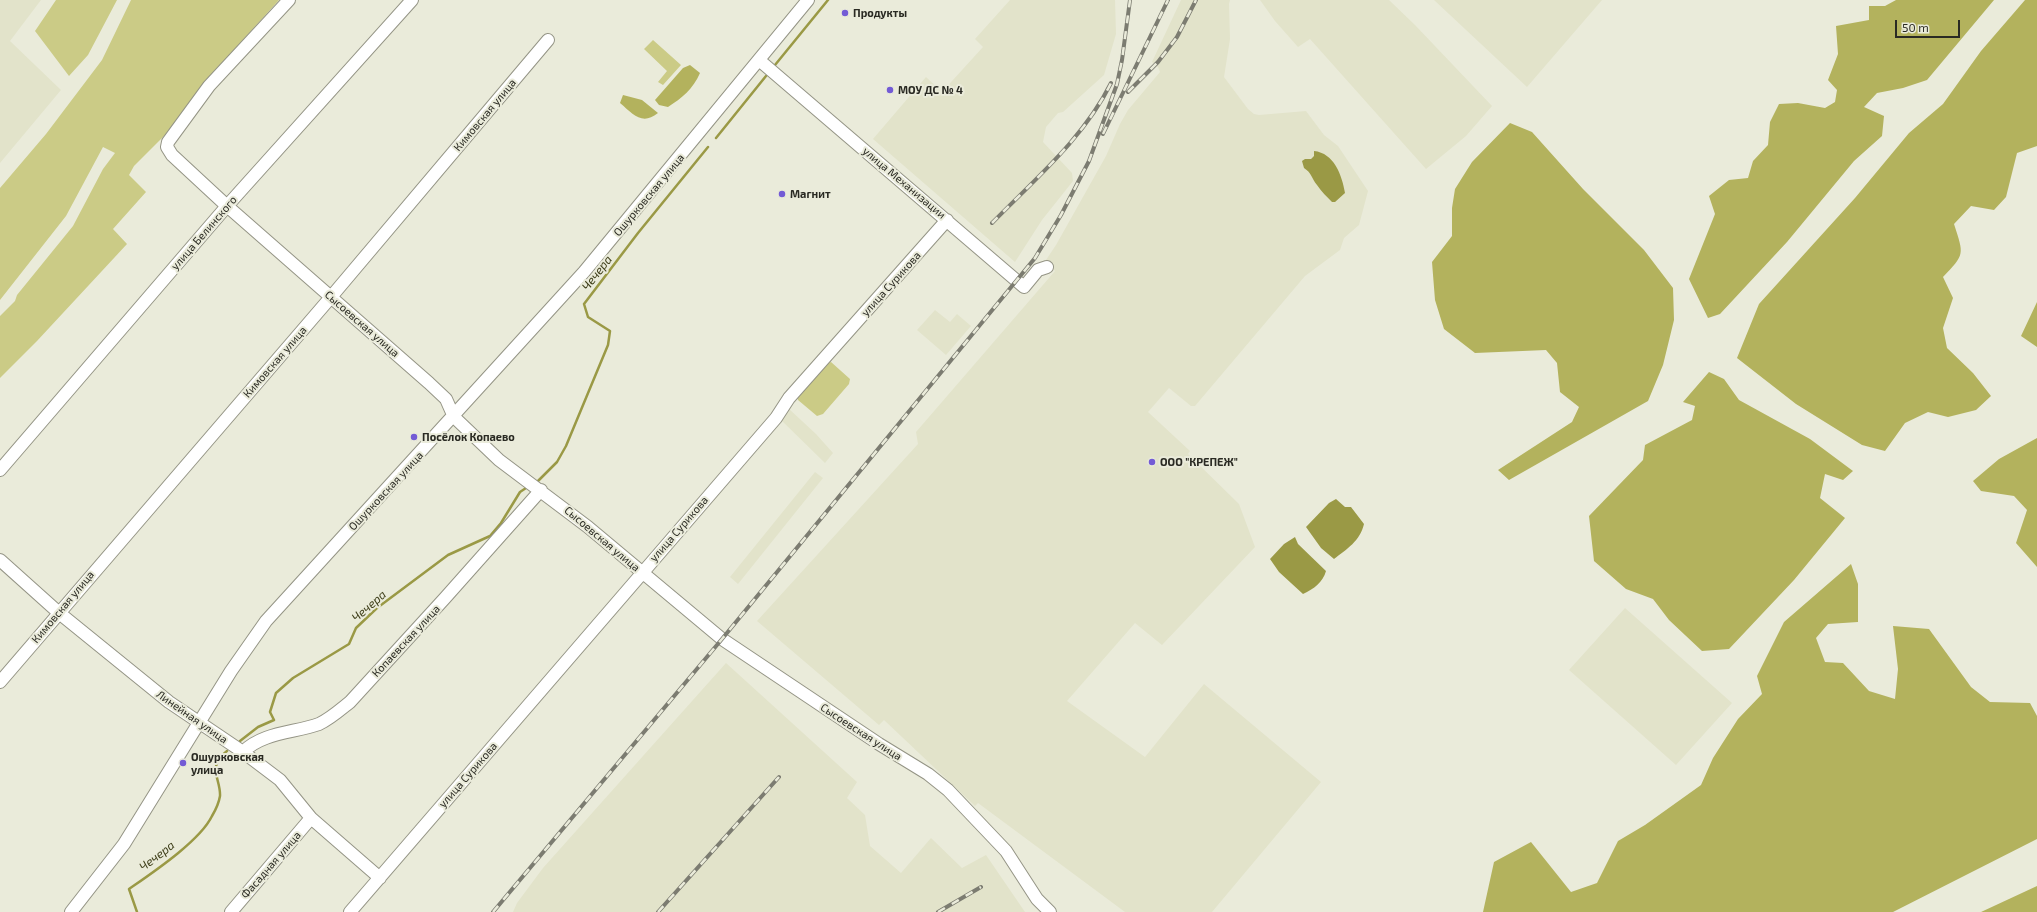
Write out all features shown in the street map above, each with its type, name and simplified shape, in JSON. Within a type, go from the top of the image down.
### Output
[{"type":"street","name":"Сысоевская улица","points":[[289,0],[209,86],[171,137],[167,147],[172,155],[227,206],[429,383],[446,399],[454,417],[499,460],[541,490],[588,527],[741,653],[928,774],[948,790],[1006,851],[1037,899],[1050,912]]},
{"type":"street","name":"улица Белинского","points":[[0,470],[227,206],[412,0]]},
{"type":"street","name":"Ошурковская улица","points":[[71,912],[124,844],[231,671],[266,621],[454,417],[584,272],[808,0]]},
{"type":"street","name":"Кимовская улица","points":[[0,682],[58,612],[331,297],[548,40]]},
{"type":"street","name":"улица Механизации","points":[[759,60],[1024,287],[1038,270],[1047,267]]},
{"type":"street","name":"улица Сурикова","points":[[350,912],[776,418],[789,398],[947,220]]},
{"type":"street","name":"Копаевская улица","points":[[243,752],[250,745],[261,739],[319,724],[350,702],[541,490]]},
{"type":"street","name":"Линейная улица","points":[[0,560],[58,612],[169,702],[243,752],[280,780],[311,818],[380,878]]},
{"type":"street","name":"Фасадная улица","points":[[231,912],[311,818]]},
{"type":"shaded area","points":[[0,0],[41,0],[10,41],[61,90],[0,163]]},
{"type":"shaded area","points":[[56,0],[117,0],[88,55],[69,76],[35,31]]},
{"type":"shaded area","points":[[131,0],[279,0],[213,73],[164,136],[134,166],[129,175],[146,192],[113,229],[127,244],[37,341],[0,378],[0,316],[15,301],[17,295],[73,226],[103,169],[115,153],[103,147],[66,216],[0,300],[0,188],[46,134],[102,60]]},
{"type":"shaded area","points":[[1010,0],[1115,0],[1116,34],[1104,75],[1063,112],[1058,113],[1046,127],[1043,142],[1072,173],[1073,181],[1042,220],[1015,262],[873,139],[926,77],[942,92],[983,47],[975,39]]},
{"type":"shaded area","points":[[1181,0],[1230,0],[1230,39],[1224,77],[1248,109],[1254,114],[1259,115],[1306,111],[1324,135],[1338,146],[1368,191],[1359,225],[1344,238],[1340,250],[1305,276],[1195,406],[1191,406],[1169,388],[1148,412],[1190,451],[1188,454],[1239,504],[1255,547],[1162,645],[1135,623],[1067,701],[1145,757],[1204,684],[1321,782],[1212,912],[1125,912],[978,803],[975,806],[884,720],[879,725],[757,621],[918,444],[916,432],[1055,271],[1046,260],[1106,156],[1128,110],[1160,72],[1158,67],[1152,62]]},
{"type":"shaded area","points":[[1260,0],[1389,0],[1415,25],[1492,106],[1466,136],[1426,169],[1310,39],[1298,47],[1275,21]]},
{"type":"shaded area","points":[[1434,0],[1602,0],[1527,87]]},
{"type":"shaded area","points":[[1896,0],[1994,0],[1927,80],[1903,88],[1877,93],[1864,107],[1884,116],[1882,136],[1854,161],[1787,242],[1720,314],[1708,318],[1689,279],[1715,214],[1709,196],[1729,180],[1748,178],[1753,161],[1768,145],[1770,122],[1779,104],[1798,103],[1825,108],[1835,102],[1837,90],[1828,80],[1838,54],[1836,26],[1869,20],[1869,6],[1885,6]]},
{"type":"shaded area","points":[[2025,0],[2037,0],[2037,146],[2017,153],[2006,197],[1994,210],[1971,206],[1954,224],[1960,242],[1960,254],[1959,258],[1943,277],[1953,298],[1943,328],[1947,348],[1973,373],[1991,396],[1976,410],[1948,417],[1928,412],[1905,423],[1885,451],[1862,445],[1796,404],[1737,358],[1759,304],[1855,198],[1909,133],[1943,104],[1981,51]]},
{"type":"shaded area","points":[[653,40],[681,65],[663,85],[658,82],[667,71],[644,49]]},
{"type":"shaded area","points":[[690,65],[700,73],[697,79],[682,97],[668,107],[659,105],[655,100],[683,68]]},
{"type":"shaded area","points":[[623,95],[642,100],[658,113],[647,118],[638,117],[620,103]]},
{"type":"shaded area","points":[[1510,123],[1532,132],[1583,189],[1644,250],[1673,288],[1674,320],[1663,365],[1648,401],[1509,480],[1498,470],[1572,422],[1579,407],[1560,392],[1557,363],[1546,350],[1475,353],[1444,329],[1435,300],[1432,262],[1452,236],[1452,208],[1455,189],[1472,162]]},
{"type":"shaded area","points":[[1314,151],[1327,156],[1332,160],[1342,179],[1345,193],[1335,202],[1332,202],[1324,194],[1309,172],[1304,168],[1302,161],[1305,159],[1311,159],[1314,156]]},
{"type":"shaded area","points":[[2037,302],[2037,347],[2021,336]]},
{"type":"shaded area","points":[[935,310],[950,322],[957,314],[971,326],[946,355],[917,330]]},
{"type":"shaded area","points":[[831,362],[850,379],[849,384],[823,414],[817,416],[798,400],[797,395],[825,364]]},
{"type":"shaded area","points":[[1709,372],[1724,379],[1739,400],[1810,439],[1853,471],[1843,480],[1825,474],[1820,498],[1845,518],[1794,580],[1729,649],[1702,651],[1669,620],[1653,599],[1626,589],[1594,561],[1589,516],[1643,460],[1645,445],[1692,420],[1695,406],[1683,402]]},
{"type":"shaded area","points":[[788,408],[816,434],[833,453],[825,463],[779,418]]},
{"type":"shaded area","points":[[2037,438],[2037,567],[2016,543],[2027,510],[2014,496],[1981,491],[1973,481],[1999,459]]},
{"type":"shaded area","points":[[815,472],[823,478],[738,584],[730,577]]},
{"type":"shaded area","points":[[1336,499],[1345,507],[1351,507],[1364,524],[1356,540],[1334,559],[1321,548],[1306,527],[1329,503]]},
{"type":"shaded area","points":[[1295,537],[1298,544],[1326,571],[1323,579],[1318,585],[1303,594],[1279,572],[1270,559],[1284,544]]},
{"type":"shaded area","points":[[1851,564],[1858,584],[1858,622],[1828,624],[1816,638],[1825,662],[1843,663],[1869,691],[1895,699],[1898,669],[1893,626],[1929,629],[1971,687],[1990,702],[2030,703],[2037,716],[2037,839],[1893,912],[1483,912],[1494,862],[1531,842],[1571,892],[1597,883],[1618,841],[1645,825],[1701,785],[1713,758],[1738,719],[1762,694],[1757,676],[1784,622]]},
{"type":"shaded area","points":[[1625,608],[1732,703],[1676,765],[1569,670]]},
{"type":"shaded area","points":[[726,663],[857,782],[847,798],[865,815],[870,846],[901,873],[931,838],[962,868],[986,855],[1025,912],[513,912],[517,903],[543,868]]},
{"type":"shaded area","points":[[2037,886],[2037,912],[1981,912]]},
{"type":"waterway","name":"Чечера","points":[[775,65],[828,0]]},
{"type":"waterway","name":"Чечера","points":[[716,138],[766,76]]},
{"type":"waterway","name":"Чечера","points":[[538,481],[557,462],[566,446],[608,345],[610,331],[588,317],[584,304],[638,233],[708,147]]},
{"type":"waterway","name":"Чечера","points":[[240,741],[258,727],[274,720],[270,712],[276,693],[293,678],[349,644],[356,628],[377,608],[448,555],[490,536],[501,523],[520,492],[526,488]]},
{"type":"waterway","name":"Чечера","points":[[137,912],[129,889],[187,846],[206,826],[213,814],[220,796],[216,773],[217,762],[227,751]]},
{"type":"railway","points":[[493,912],[722,639],[1035,258],[1061,215],[1089,161],[1117,84],[1122,60],[1130,0]]},
{"type":"railway","points":[[1103,134],[1168,0]]},
{"type":"railway","points":[[1128,92],[1158,62],[1177,37],[1196,0]]},
{"type":"railway","points":[[992,223],[1073,140],[1100,103],[1111,83]]},
{"type":"railway","points":[[658,912],[779,777]]},
{"type":"railway","points":[[938,912],[981,887]]},
{"type":"place","name":"Продукты","points":[[845,13]]},
{"type":"place","name":"МОУ ДС № 4","points":[[890,90]]},
{"type":"place","name":"Магнит","points":[[782,194]]},
{"type":"place","name":"Посёлок Копаево","points":[[414,437]]},
{"type":"place","name":"ООО \"КРЕПЕЖ\"","points":[[1152,462]]},
{"type":"place","name":"Ошурковская улица","points":[[183,763]]}]
